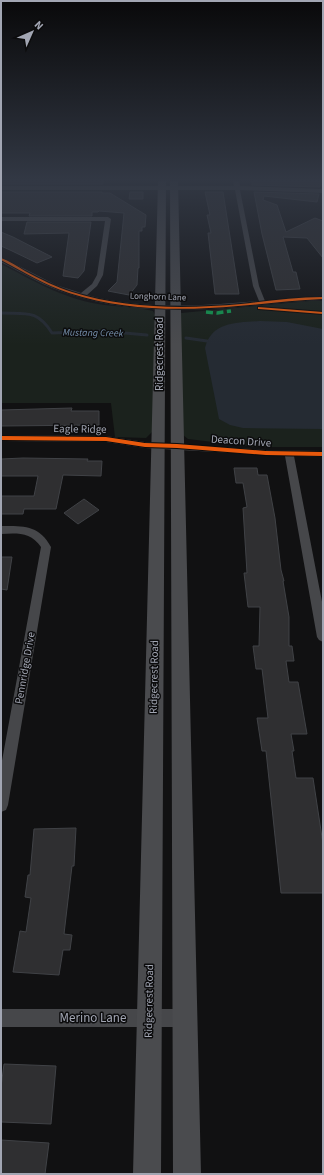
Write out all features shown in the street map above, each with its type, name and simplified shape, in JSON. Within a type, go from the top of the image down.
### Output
[{"type":"main road","name":"Ridgecrest Road","points":[[161,236],[160,307],[168,446],[185,1018],[187,1174]]},
{"type":"main road","name":"Ridgecrest Road","points":[[147,1174],[149,1018],[168,446],[175,307],[174,236]]},
{"type":"street","points":[[82,296],[95,285],[100,275],[106,236]]},
{"type":"street","points":[[246,236],[256,286],[263,303]]},
{"type":"street","name":"Longhorn Lane","points":[[1,259],[56,287],[82,296],[124,305],[175,307],[263,303],[303,298],[323,298]]},
{"type":"street","name":"Eagle Ridge","points":[[1,438],[106,439],[168,446]]},
{"type":"street","name":"Deacon Drive","points":[[168,446],[266,453],[323,454]]},
{"type":"street","points":[[289,453],[323,637]]},
{"type":"street","name":"Pennridge Drive","points":[[1,530],[21,530],[37,534],[46,547],[1,805]]},
{"type":"street","name":"Merino Lane","points":[[1,1018],[185,1018]]},
{"type":"shaded area","points":[[1,264],[48,288],[72,297],[98,304],[139,308],[153,311],[155,315],[153,431],[146,438],[115,437],[111,403],[1,403]]},
{"type":"shaded area","points":[[323,301],[323,447],[255,447],[188,439],[183,435],[179,315],[181,313]]},
{"type":"shaded area","points":[[260,321],[287,322],[323,329],[323,429],[243,428],[230,425],[219,419],[205,348],[208,339],[219,328],[226,325]]},
{"type":"building","points":[[1,236],[10,236],[52,257],[37,263],[1,246]]},
{"type":"building","points":[[69,236],[89,236],[84,271],[78,278],[63,276]]},
{"type":"building","points":[[122,236],[139,236],[139,268],[137,285],[129,295],[108,291],[117,282]]},
{"type":"building","points":[[208,236],[230,236],[239,294],[215,294]]},
{"type":"building","points":[[262,236],[323,236],[323,258],[307,238],[283,237],[293,272],[296,272],[300,289],[276,290]]},
{"type":"building","points":[[72,408],[71,411],[99,411],[99,425],[1,426],[1,410]]},
{"type":"building","points":[[1,459],[88,459],[87,461],[102,461],[101,476],[63,475],[56,509],[24,509],[23,514],[1,514],[1,496],[34,496],[38,476],[1,476]]},
{"type":"building","points":[[234,468],[257,468],[258,475],[267,475],[275,518],[281,570],[289,617],[289,646],[292,646],[294,661],[286,661],[289,682],[298,682],[307,734],[291,734],[294,751],[292,751],[296,778],[313,778],[323,844],[323,893],[281,893],[266,751],[262,751],[257,718],[268,718],[262,669],[256,669],[253,646],[259,646],[260,607],[248,607],[244,573],[247,573],[243,508],[247,507],[243,483],[236,483]]},
{"type":"building","points":[[84,499],[99,510],[78,524],[64,513]]},
{"type":"building","points":[[1,557],[12,557],[7,590],[1,589]]},
{"type":"building","points":[[76,828],[74,866],[72,866],[64,934],[72,935],[70,950],[63,950],[59,975],[13,972],[20,931],[26,932],[31,898],[25,897],[28,875],[30,875],[34,829]]},
{"type":"building","points":[[4,1064],[56,1066],[51,1124],[1,1122],[1,1087]]},
{"type":"building","points":[[1,1140],[49,1143],[45,1174],[1,1174]]},
{"type":"waterway","name":"Mustang Creek","points":[[1,313],[24,313],[36,316],[47,325],[52,333],[102,331],[147,335]]},
{"type":"waterway","name":"Mustang Creek","points":[[186,338],[207,341]]},
{"type":"marked path","points":[[206,312],[217,313],[231,311]]},
{"type":"cycle path","points":[[1,259],[36,278],[63,290],[95,299],[143,307],[215,307],[323,298]]},
{"type":"cycle path","points":[[259,308],[323,313]]},
{"type":"cycle path","points":[[1,438],[106,439],[145,445],[266,453],[323,454]]}]
